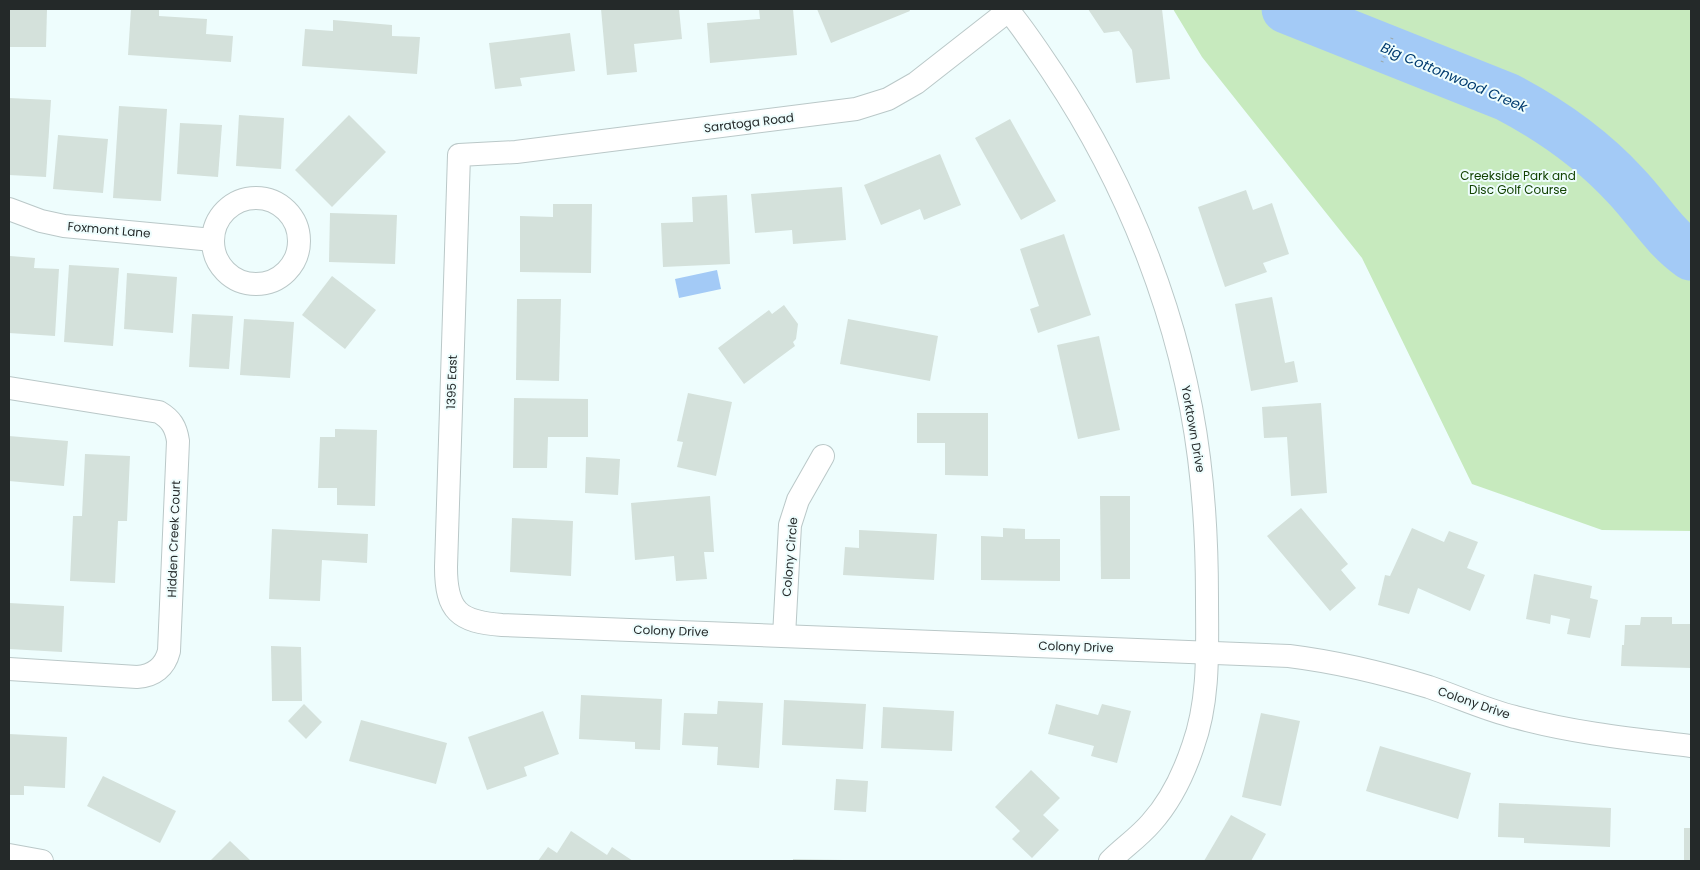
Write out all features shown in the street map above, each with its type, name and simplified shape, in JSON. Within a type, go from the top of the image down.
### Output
[{"type":"street","name":"Saratoga Road","points":[[459,155],[516,152],[856,110],[888,99],[916,83],[1008,10]]},
{"type":"street","name":"Yorktown Drive","points":[[1008,10],[1034,45],[1091,134],[1141,238],[1163,302],[1181,366],[1199,457],[1207,566],[1207,652],[1204,699],[1199,726],[1185,767],[1152,823],[1110,861]]},
{"type":"street","name":"1395 East","points":[[454,608],[448,588],[446,567],[459,155]]},
{"type":"street","name":"Foxmont Lane","points":[[9,209],[41,221],[64,226],[212,240]]},
{"type":"street","name":"Hidden Creek Court","points":[[9,388],[159,412],[172,423],[177,432],[178,441],[169,651],[163,665],[151,674],[137,677],[9,669]]},
{"type":"street","name":"Colony Circle","points":[[784,636],[790,524],[798,500],[823,456]]},
{"type":"street","name":"Colony Drive","points":[[454,608],[464,616],[489,624],[1289,656],[1323,660],[1393,676],[1512,717],[1552,727],[1591,734],[1691,746]]},
{"type":"street","points":[[9,855],[42,861]]},
{"type":"path","points":[[1382,62],[1392,38]]},
{"type":"green space","name":"Creekside Park and Disc Golf Course","points":[[1173,9],[1691,9],[1691,531],[1602,530],[1472,484],[1362,258],[1202,57]]},
{"type":"water","points":[[717,270],[721,289],[679,298],[675,279]]},
{"type":"building","points":[[47,9],[46,47],[9,47],[9,10]]},
{"type":"building","points":[[131,9],[159,9],[159,16],[207,19],[206,34],[233,36],[231,62],[128,55]]},
{"type":"building","points":[[601,9],[679,9],[682,39],[634,44],[637,72],[607,75]]},
{"type":"building","points":[[759,9],[793,9],[797,55],[710,63],[707,23],[760,19]]},
{"type":"building","points":[[817,9],[909,9],[910,11],[831,43]]},
{"type":"building","points":[[1088,9],[1162,9],[1170,79],[1136,83],[1132,50],[1119,31],[1104,33]]},
{"type":"building","points":[[333,20],[392,25],[392,36],[420,37],[417,74],[302,66],[305,29],[333,31]]},
{"type":"building","points":[[570,33],[575,71],[520,78],[522,86],[495,89],[489,43]]},
{"type":"building","points":[[9,98],[51,100],[46,177],[9,175]]},
{"type":"building","points":[[119,106],[167,109],[161,201],[113,198]]},
{"type":"building","points":[[239,115],[284,118],[281,169],[236,166]]},
{"type":"building","points":[[349,115],[386,152],[332,207],[295,170]]},
{"type":"building","points":[[1010,119],[1056,201],[1021,220],[975,138]]},
{"type":"building","points":[[180,123],[222,125],[218,177],[177,174]]},
{"type":"building","points":[[58,135],[108,139],[103,193],[53,189]]},
{"type":"building","points":[[940,154],[961,205],[924,220],[920,209],[881,225],[864,185]]},
{"type":"building","points":[[842,187],[846,240],[793,244],[792,230],[755,233],[751,194]]},
{"type":"building","points":[[1246,190],[1253,210],[1272,203],[1289,254],[1263,263],[1267,272],[1225,287],[1198,207]]},
{"type":"building","points":[[727,195],[730,264],[663,267],[661,223],[693,222],[692,197]]},
{"type":"building","points":[[553,204],[592,204],[591,273],[520,272],[520,216],[553,217]]},
{"type":"building","points":[[330,213],[397,215],[395,264],[329,262]]},
{"type":"building","points":[[1064,234],[1091,315],[1038,333],[1030,309],[1039,306],[1020,249]]},
{"type":"building","points":[[10,256],[35,258],[34,268],[59,269],[55,336],[9,333]]},
{"type":"building","points":[[69,265],[119,268],[113,346],[64,342]]},
{"type":"building","points":[[127,273],[177,277],[173,333],[124,329]]},
{"type":"building","points":[[332,276],[376,310],[345,349],[302,315]]},
{"type":"building","points":[[1272,297],[1285,363],[1294,361],[1298,382],[1251,391],[1235,304]]},
{"type":"building","points":[[517,299],[561,299],[559,381],[516,380]]},
{"type":"building","points":[[784,305],[798,324],[796,339],[793,342],[795,346],[744,384],[718,348],[769,310],[772,314]]},
{"type":"building","points":[[192,314],[233,316],[229,369],[189,367]]},
{"type":"building","points":[[244,319],[294,322],[290,378],[240,375]]},
{"type":"building","points":[[848,319],[938,336],[930,381],[840,364]]},
{"type":"building","points":[[1099,336],[1120,430],[1078,439],[1057,345]]},
{"type":"building","points":[[688,393],[732,402],[716,476],[677,467],[683,442],[677,441]]},
{"type":"building","points":[[514,398],[588,399],[588,437],[548,437],[547,468],[513,468]]},
{"type":"building","points":[[1321,403],[1327,493],[1291,496],[1287,437],[1264,438],[1262,407]]},
{"type":"building","points":[[917,413],[988,413],[988,476],[945,475],[945,443],[917,443]]},
{"type":"building","points":[[335,429],[377,430],[375,506],[337,505],[337,488],[318,488],[320,437],[335,437]]},
{"type":"building","points":[[9,436],[68,441],[64,486],[9,481]]},
{"type":"building","points":[[85,454],[130,456],[127,521],[118,521],[115,583],[70,581],[73,516],[82,516]]},
{"type":"building","points":[[586,457],[620,459],[618,495],[585,493]]},
{"type":"building","points":[[710,496],[714,552],[704,552],[707,579],[676,581],[674,556],[635,560],[631,503]]},
{"type":"building","points":[[1100,496],[1130,496],[1130,579],[1101,579]]},
{"type":"building","points":[[1301,508],[1348,564],[1341,570],[1356,588],[1330,611],[1267,536]]},
{"type":"building","points":[[512,518],[573,521],[571,576],[510,572]]},
{"type":"building","points":[[1003,528],[1025,529],[1025,539],[1060,539],[1060,581],[981,580],[981,536],[1003,537]]},
{"type":"building","points":[[1412,528],[1444,542],[1449,531],[1478,542],[1467,568],[1485,575],[1470,611],[1418,588],[1409,614],[1378,605],[1385,575],[1390,576]]},
{"type":"building","points":[[272,529],[368,534],[367,563],[322,560],[320,601],[269,599]]},
{"type":"building","points":[[859,530],[937,534],[934,580],[843,575],[845,547],[859,548]]},
{"type":"building","points":[[1534,574],[1592,586],[1590,598],[1598,600],[1590,638],[1567,634],[1570,619],[1551,615],[1550,624],[1526,619]]},
{"type":"building","points":[[9,603],[64,606],[62,652],[9,649]]},
{"type":"building","points":[[1641,617],[1672,617],[1672,624],[1691,624],[1691,668],[1621,666],[1625,625],[1640,625]]},
{"type":"building","points":[[271,646],[301,647],[302,701],[272,701]]},
{"type":"building","points":[[581,695],[662,699],[660,750],[635,749],[635,742],[579,739]]},
{"type":"building","points":[[784,700],[866,704],[863,749],[782,745]]},
{"type":"building","points":[[718,701],[763,703],[759,768],[717,765],[718,747],[682,745],[684,713],[717,714]]},
{"type":"building","points":[[304,704],[322,722],[306,739],[288,721]]},
{"type":"building","points":[[1056,704],[1098,715],[1102,704],[1131,711],[1117,763],[1091,756],[1094,746],[1048,734]]},
{"type":"building","points":[[883,707],[954,711],[952,751],[881,748]]},
{"type":"building","points":[[543,711],[559,754],[524,767],[527,776],[487,790],[468,737]]},
{"type":"building","points":[[1261,713],[1300,721],[1281,806],[1242,797]]},
{"type":"building","points":[[361,720],[447,743],[436,784],[349,761]]},
{"type":"building","points":[[9,734],[67,737],[65,788],[24,786],[24,795],[9,795]]},
{"type":"building","points":[[1380,746],[1471,773],[1458,819],[1366,791]]},
{"type":"building","points":[[1031,770],[1060,798],[1043,815],[1059,830],[1032,858],[1012,839],[1020,831],[995,807]]},
{"type":"building","points":[[103,776],[176,811],[160,843],[87,806]]},
{"type":"building","points":[[836,779],[868,781],[866,812],[834,810]]},
{"type":"building","points":[[1499,803],[1611,808],[1610,847],[1524,843],[1524,838],[1498,837]]},
{"type":"building","points":[[1231,815],[1266,834],[1251,861],[1204,861]]},
{"type":"building","points":[[1684,828],[1691,828],[1691,861],[1684,861]]},
{"type":"building","points":[[571,831],[607,855],[612,847],[633,861],[538,861],[548,847],[557,853]]},
{"type":"building","points":[[230,841],[251,861],[210,861]]},
{"type":"building","points":[[793,859],[844,860],[844,861],[793,861]]},
{"type":"waterway","name":"Big Cottonwood Creek","points":[[1286,9],[1507,97],[1540,116],[1600,160],[1626,186],[1673,241],[1691,256]]}]
